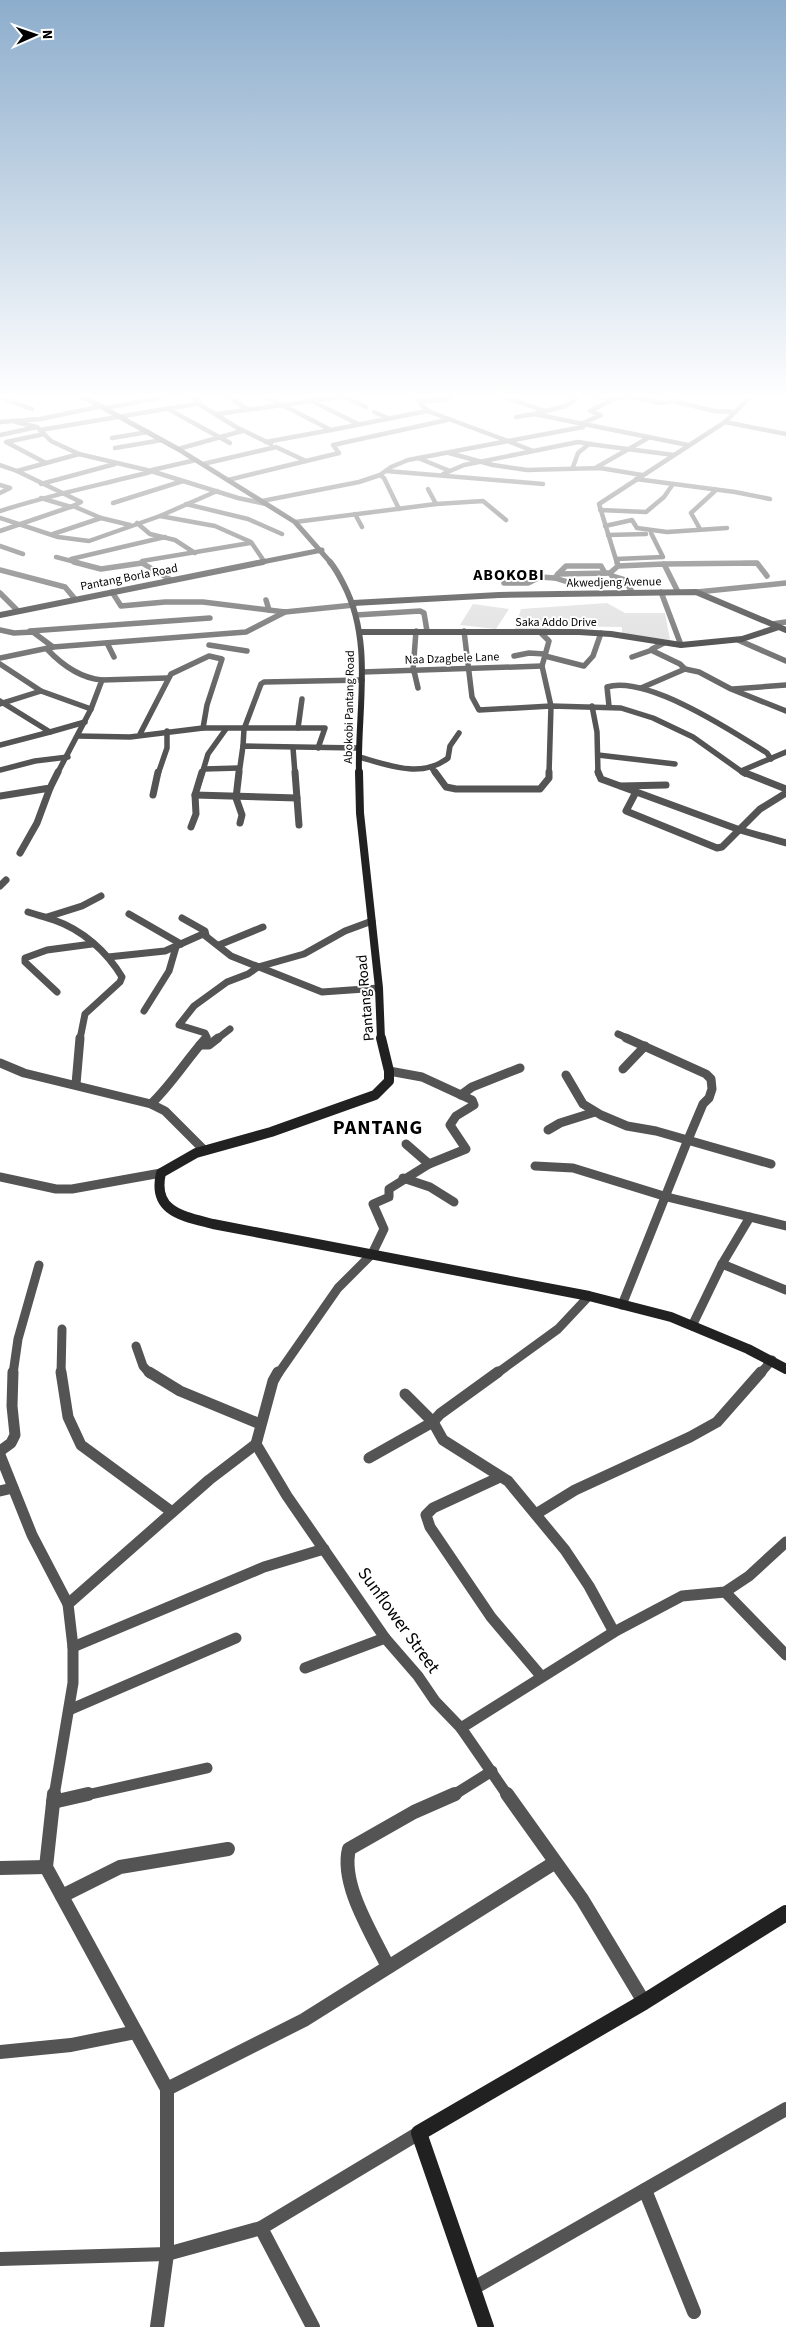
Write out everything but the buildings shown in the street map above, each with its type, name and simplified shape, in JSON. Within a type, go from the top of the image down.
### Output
[{"type":"street","points":[[0,511],[20,505]]},
{"type":"street","points":[[63,505],[122,524],[136,524],[150,534],[175,540],[196,552]]},
{"type":"street","points":[[0,531],[20,526],[76,505]]},
{"type":"street","points":[[0,518],[20,526],[71,540],[89,541],[160,516],[185,505]]},
{"type":"street","points":[[189,505],[242,517],[270,526],[282,534]]},
{"type":"street","name":"Abokobi Pantang Road","points":[[267,505],[295,522],[322,550],[334,566],[353,604],[360,632],[362,672],[358,748],[360,813]]},
{"type":"street","points":[[397,505],[399,509]]},
{"type":"street","points":[[295,522],[432,505]]},
{"type":"street","points":[[487,505],[506,520]]},
{"type":"street","points":[[599,505],[618,566]]},
{"type":"street","points":[[600,510],[646,512],[655,505]]},
{"type":"street","points":[[700,505],[691,513],[700,529]]},
{"type":"street","points":[[355,514],[362,527]]},
{"type":"street","points":[[160,516],[215,526],[250,542],[264,561]]},
{"type":"street","points":[[54,534],[101,518]]},
{"type":"street","points":[[605,526],[632,520],[637,528],[652,533],[663,557],[616,560]]},
{"type":"street","points":[[608,535],[727,528]]},
{"type":"street","points":[[68,559],[165,538]]},
{"type":"street","points":[[56,556],[101,569],[142,563],[142,561],[162,556],[173,556],[250,542]]},
{"type":"street","points":[[0,546],[24,554]]},
{"type":"street","name":"Pantang Borla Road","points":[[0,615],[322,550]]},
{"type":"street","points":[[632,559],[636,566]]},
{"type":"street","points":[[142,563],[171,580]]},
{"type":"street","points":[[504,583],[528,583],[540,577],[607,573],[618,566],[664,564],[757,563],[767,576]]},
{"type":"street","points":[[664,564],[678,592]]},
{"type":"street","points":[[556,576],[562,567],[566,566],[601,566],[612,576],[625,580],[632,592]]},
{"type":"street","points":[[0,570],[65,587],[75,599]]},
{"type":"street","points":[[571,574],[578,594]]},
{"type":"street","points":[[556,576],[574,584]]},
{"type":"street","points":[[696,592],[786,582]]},
{"type":"street","points":[[717,591],[714,596],[717,600]]},
{"type":"street","points":[[112,592],[130,622]]},
{"type":"street","points":[[661,592],[670,609],[672,626],[681,645]]},
{"type":"street","points":[[696,592],[783,628]]},
{"type":"street","name":"Akwedjeng Avenue","points":[[353,604],[486,596],[696,592]]},
{"type":"street","points":[[0,593],[18,611]]},
{"type":"street","points":[[266,600],[269,610]]},
{"type":"street","points":[[121,606],[165,602],[203,602],[285,612],[353,604]]},
{"type":"street","points":[[356,615],[420,611],[424,613],[428,631]]},
{"type":"street","points":[[0,658],[50,648],[249,631],[285,612]]},
{"type":"street","points":[[0,630],[14,633],[130,622],[210,618]]},
{"type":"street","points":[[772,624],[786,622]]},
{"type":"street","name":"Saka Addo Drive","points":[[360,632],[601,632],[681,645],[738,640],[783,628]]},
{"type":"street","points":[[30,631],[50,648],[55,658],[93,680],[167,678]]},
{"type":"street","points":[[416,631],[413,671],[418,688]]},
{"type":"street","points":[[464,631],[472,698],[479,710],[551,706],[609,706],[653,718],[693,738],[741,771],[786,791]]},
{"type":"street","points":[[514,656],[529,653],[545,655],[584,666],[593,656],[601,632]]},
{"type":"street","points":[[430,768],[435,776],[451,788],[540,789],[549,778],[551,706],[542,666],[549,641],[541,633]]},
{"type":"street","points":[[209,656],[207,652],[212,635]]},
{"type":"street","points":[[738,640],[786,662]]},
{"type":"street","points":[[107,643],[114,657]]},
{"type":"street","points":[[632,657],[652,650],[664,643]]},
{"type":"street","points":[[210,645],[247,651]]},
{"type":"street","points":[[652,650],[680,664],[685,669],[699,672],[731,689],[786,711]]},
{"type":"street","points":[[140,734],[167,678],[186,665],[209,656],[216,656],[223,661],[207,705],[202,728]]},
{"type":"street","points":[[0,664],[42,691],[91,709]]},
{"type":"street","name":"Naa Dzagbele Lane","points":[[362,672],[542,666]]},
{"type":"street","points":[[641,688],[685,669]]},
{"type":"street","points":[[20,853],[37,823],[50,788],[85,722],[102,680]]},
{"type":"street","points":[[240,823],[242,815],[236,800],[244,729],[261,684],[264,682],[362,680]]},
{"type":"street","points":[[609,706],[608,684],[620,682],[641,688],[714,721],[767,753],[771,759]]},
{"type":"street","points":[[731,689],[786,685]]},
{"type":"street","points":[[1,702],[42,691]]},
{"type":"street","points":[[298,728],[302,699]]},
{"type":"street","points":[[1,702],[50,732]]},
{"type":"street","points":[[592,706],[599,776],[618,786],[740,830],[786,843]]},
{"type":"street","points":[[0,745],[85,722]]},
{"type":"street","points":[[78,736],[114,737],[202,728],[325,728],[318,748]]},
{"type":"street","points":[[191,827],[196,814],[195,795],[204,769],[212,747],[226,729]]},
{"type":"street","points":[[153,795],[154,780],[167,750],[169,739],[167,731]]},
{"type":"street","points":[[359,757],[394,768],[430,768],[446,760],[451,743],[459,733]]},
{"type":"street","points":[[243,746],[358,748]]},
{"type":"street","points":[[293,748],[299,825]]},
{"type":"street","points":[[741,771],[786,752]]},
{"type":"street","points":[[598,755],[637,758],[675,764]]},
{"type":"street","points":[[0,770],[45,759],[68,757]]},
{"type":"street","points":[[204,769],[239,768]]},
{"type":"street","points":[[618,786],[636,784],[666,785]]},
{"type":"street","points":[[0,796],[50,788]]},
{"type":"street","points":[[636,792],[626,811],[713,848],[722,847],[760,809],[786,791]]},
{"type":"street","points":[[195,795],[297,798]]},
{"type":"street","name":"Pantang Road","points":[[360,813],[379,988],[380,1033],[389,1071]]},
{"type":"street","points":[[0,886],[6,880]]},
{"type":"street","points":[[48,917],[81,905],[90,904],[100,896]]},
{"type":"street","points":[[28,912],[48,917],[64,924],[108,957],[122,977],[120,982],[85,1014],[81,1025],[76,1084]]},
{"type":"street","points":[[129,914],[178,946]]},
{"type":"street","points":[[182,918],[205,931],[206,935],[228,954],[322,992],[330,994],[379,988]]},
{"type":"street","points":[[151,1104],[160,1098],[207,1035],[180,1026],[180,1023],[194,1006],[218,987],[248,974],[258,967],[304,954],[345,931],[372,921]]},
{"type":"street","points":[[219,945],[263,927]]},
{"type":"street","points":[[108,957],[166,951],[199,936],[206,935]]},
{"type":"street","points":[[57,992],[25,962],[25,958],[30,954],[47,950],[92,944]]},
{"type":"street","points":[[144,1011],[162,987],[178,946]]},
{"type":"street","points":[[200,1045],[210,1045],[230,1029]]},
{"type":"street","points":[[618,1034],[706,1074],[711,1079],[712,1089],[709,1098],[703,1104],[687,1142],[667,1197],[622,1305]]},
{"type":"street","points":[[624,1069],[645,1046]]},
{"type":"street","points":[[0,1063],[24,1073],[76,1084],[151,1104],[165,1111],[203,1149]]},
{"type":"street","points":[[461,1094],[472,1087],[511,1074],[520,1068]]},
{"type":"street","points":[[0,1177],[56,1189],[72,1189],[160,1173],[178,1160],[203,1149],[255,1138],[375,1095],[389,1082],[389,1071],[427,1079],[472,1100],[474,1105],[456,1116],[450,1125],[466,1149],[429,1164],[403,1178],[389,1189],[389,1197],[373,1204],[384,1229],[372,1254],[338,1288],[289,1355],[273,1381],[256,1444],[209,1480],[68,1604]]},
{"type":"street","points":[[566,1074],[583,1104],[595,1112],[627,1126],[656,1131],[687,1142],[771,1164]]},
{"type":"street","points":[[548,1130],[564,1120],[584,1117],[595,1112]]},
{"type":"street","points":[[406,1144],[429,1164]]},
{"type":"street","points":[[534,1166],[573,1168],[667,1197],[786,1226]]},
{"type":"street","points":[[160,1173],[158,1189],[161,1197],[180,1214],[223,1226],[546,1286],[589,1296],[671,1318],[772,1360],[786,1369]]},
{"type":"street","points":[[403,1178],[420,1182],[437,1190],[454,1202]]},
{"type":"street","points":[[692,1326],[722,1264],[750,1217]]},
{"type":"street","points":[[722,1264],[786,1290]]},
{"type":"street","points":[[39,1265],[13,1364],[12,1412],[16,1431],[14,1439],[9,1446],[0,1453],[32,1535],[68,1604],[73,1647],[72,1683],[53,1802],[46,1867],[167,2089],[167,2254],[157,2327]]},
{"type":"street","points":[[369,1458],[433,1422],[454,1404],[558,1329],[589,1296]]},
{"type":"street","points":[[62,1329],[60,1369],[63,1401],[72,1432],[81,1445],[172,1512]]},
{"type":"street","points":[[136,1346],[143,1366],[151,1374],[196,1398],[260,1424]]},
{"type":"street","points":[[536,1514],[576,1490],[690,1437],[717,1422],[772,1360]]},
{"type":"street","points":[[405,1394],[433,1422],[437,1432],[444,1440],[508,1481],[576,1567],[614,1632]]},
{"type":"street","name":"Sunflower Street","points":[[256,1444],[287,1496],[385,1638],[418,1676],[435,1700],[461,1728],[492,1770],[554,1864],[582,1899],[644,2002]]},
{"type":"street","points":[[500,1477],[433,1508],[426,1515],[430,1527],[478,1599],[541,1676]]},
{"type":"street","points":[[0,1491],[13,1488]]},
{"type":"street","points":[[461,1728],[541,1676],[614,1632],[682,1596],[725,1592],[784,1548]]},
{"type":"street","points":[[73,1647],[264,1567],[324,1549]]},
{"type":"street","points":[[725,1592],[786,1655]]},
{"type":"street","points":[[68,1710],[236,1638]]},
{"type":"street","points":[[305,1668],[385,1638]]},
{"type":"street","points":[[53,1802],[206,1768]]},
{"type":"street","points":[[388,1968],[351,1882],[347,1853],[350,1849],[377,1832],[456,1794],[492,1770]]},
{"type":"street","points":[[62,1896],[120,1867],[228,1849]]},
{"type":"street","points":[[167,2089],[304,2020],[554,1864]]},
{"type":"street","points":[[0,1868],[46,1867]]},
{"type":"street","points":[[0,2259],[167,2254],[262,2228],[419,2132],[644,2002],[786,1913]]},
{"type":"street","points":[[0,2052],[70,2045],[136,2032]]},
{"type":"street","points":[[472,2289],[786,2109]]},
{"type":"street","points":[[419,2132],[486,2327]]},
{"type":"street","points":[[645,2190],[694,2312]]},
{"type":"street","points":[[262,2228],[313,2327]]},
{"type":"shaded area","points":[[607,603],[625,613],[665,613],[670,640],[622,633],[622,627],[551,626],[550,629],[515,629],[521,609]]},
{"type":"shaded area","points":[[473,604],[509,609],[496,629],[460,625]]},
{"type":"district","name":"ABOKOBI","points":[[509,574]]},
{"type":"district","name":"PANTANG","points":[[378,1127]]}]
